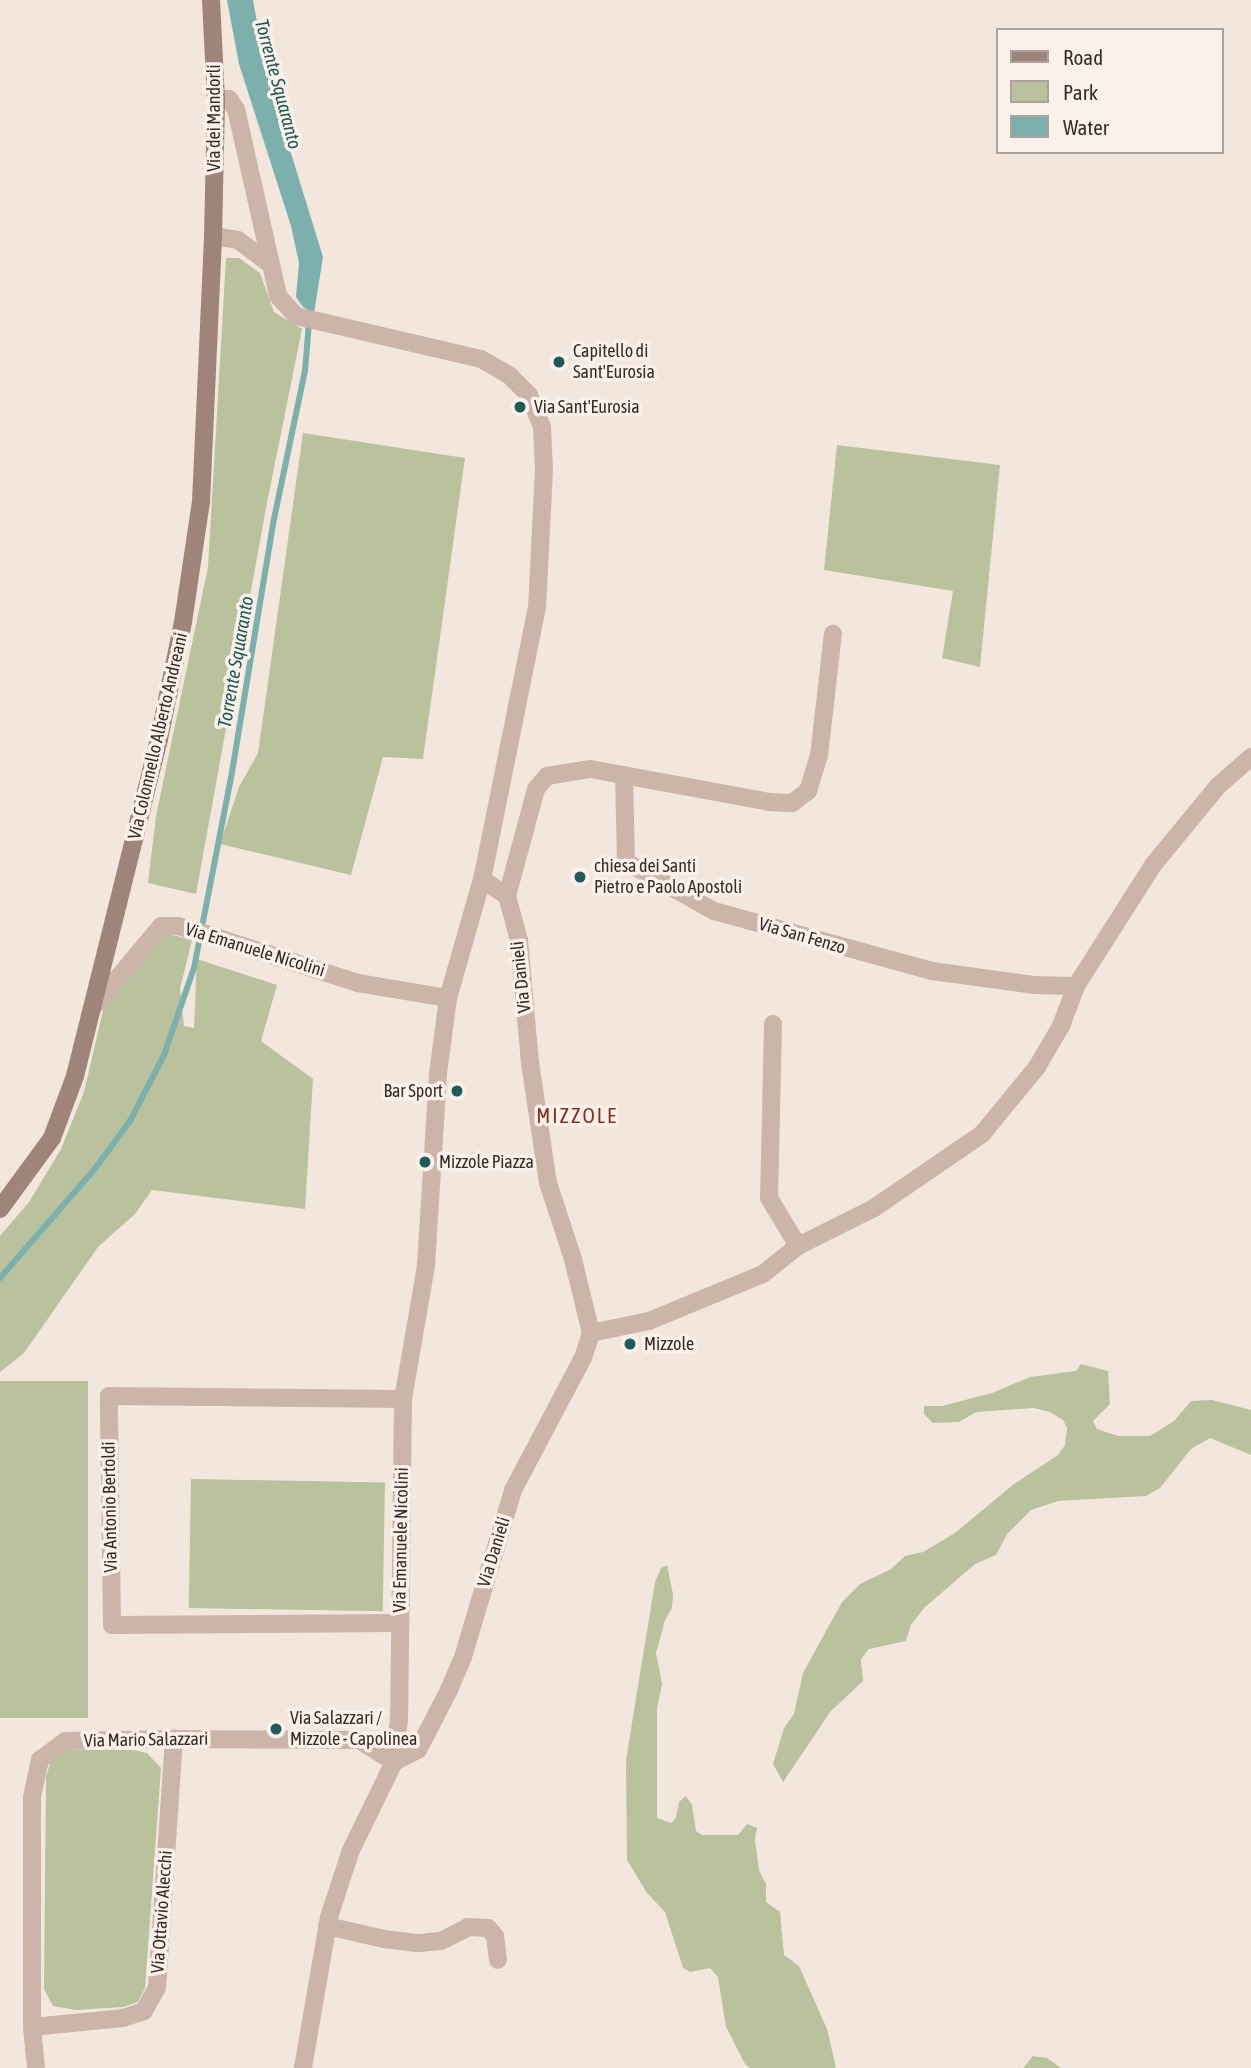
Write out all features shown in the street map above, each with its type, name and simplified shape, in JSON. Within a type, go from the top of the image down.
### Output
[{"type":"street","name":"Via dei Mandorli","points":[[211,0],[216,99],[213,236]]},
{"type":"street","points":[[216,99],[229,99],[236,109],[248,149],[269,263],[278,296],[296,316],[481,359],[509,376],[529,395],[542,427],[544,470],[537,607],[482,879],[507,896],[536,789],[547,776],[590,769],[770,802],[792,803],[808,791],[819,756],[833,634]]},
{"type":"street","points":[[213,236],[239,240],[269,263]]},
{"type":"street","name":"Via Colonnello Alberto Andreani","points":[[0,1209],[52,1138],[75,1076],[95,1005],[159,739],[183,622],[201,502],[213,236]]},
{"type":"street","points":[[591,1333],[649,1321],[763,1274],[798,1246],[874,1208],[982,1134],[1037,1067],[1061,1026],[1076,986],[1153,866],[1218,786],[1251,757]]},
{"type":"street","name":"Via San Fenzo","points":[[624,775],[626,862],[714,911],[932,971],[1034,985],[1076,986]]},
{"type":"street","name":"Via Emanuele Nicolini","points":[[303,2068],[327,1926],[351,1850],[394,1762],[399,1719],[403,1399],[426,1266],[438,1073],[448,998],[482,879]]},
{"type":"street","name":"Via Danieli","points":[[394,1762],[418,1750],[449,1690],[463,1657],[513,1490],[583,1358],[591,1333],[573,1259],[548,1184],[530,1063],[519,940],[507,896]]},
{"type":"street","name":"Via Emanuele Nicolini","points":[[95,1005],[161,926],[178,926],[206,934],[358,983],[448,998]]},
{"type":"street","points":[[773,1024],[769,1198],[798,1246]]},
{"type":"street","name":"Via Antonio Bertoldi","points":[[399,1623],[112,1625],[109,1395],[403,1399]]},
{"type":"street","name":"Via Ottavio Alecchi","points":[[32,2027],[123,2018],[144,2011],[157,1988],[174,1739]]},
{"type":"street","name":"Via Mario Salazzari","points":[[36,2068],[32,2027],[32,1797],[40,1760],[65,1741],[359,1740],[394,1762]]},
{"type":"street","points":[[327,1926],[384,1939],[419,1943],[441,1941],[468,1927],[488,1928],[495,1936],[498,1960]]},
{"type":"green space","points":[[226,258],[239,258],[260,273],[274,312],[302,329],[266,508],[196,894],[148,883],[156,816],[208,567]]},
{"type":"green space","points":[[303,433],[465,458],[423,759],[383,757],[351,875],[220,844],[239,787],[258,753]]},
{"type":"green space","points":[[837,445],[1000,465],[980,667],[942,658],[953,591],[824,570]]},
{"type":"green space","points":[[165,933],[192,940],[180,989],[184,1026],[194,1028],[197,959],[277,985],[261,1041],[313,1079],[305,1209],[152,1190],[135,1214],[98,1247],[24,1353],[0,1372],[0,1236],[29,1202],[61,1149],[84,1092],[105,1002]]},
{"type":"green space","points":[[1081,1364],[1108,1371],[1110,1404],[1093,1421],[1097,1429],[1118,1436],[1150,1436],[1174,1421],[1191,1401],[1212,1400],[1251,1410],[1251,1455],[1210,1438],[1191,1449],[1160,1488],[1146,1496],[1058,1501],[1031,1510],[1007,1534],[996,1555],[975,1564],[924,1608],[911,1625],[906,1641],[869,1649],[861,1659],[863,1681],[831,1711],[783,1782],[773,1764],[784,1728],[794,1714],[803,1673],[842,1602],[860,1584],[891,1569],[905,1556],[923,1552],[955,1533],[1014,1484],[1058,1455],[1065,1445],[1067,1428],[1063,1420],[1050,1412],[1034,1408],[976,1412],[959,1422],[933,1423],[924,1414],[924,1406],[942,1406],[992,1393],[1030,1377],[1076,1371]]},
{"type":"green space","points":[[0,1381],[88,1381],[88,1718],[0,1718]]},
{"type":"green space","points":[[191,1479],[385,1482],[383,1611],[189,1608]]},
{"type":"green space","points":[[667,1565],[673,1594],[672,1608],[665,1620],[656,1653],[662,1684],[657,1708],[657,1818],[671,1823],[676,1818],[679,1802],[686,1796],[692,1805],[696,1831],[702,1835],[738,1835],[747,1824],[757,1828],[755,1840],[759,1870],[766,1884],[766,1902],[780,1912],[784,1955],[799,1966],[827,2029],[836,2068],[750,2068],[745,2064],[726,2027],[718,1977],[710,1968],[690,1972],[683,1968],[665,1912],[647,1893],[627,1860],[626,1760],[655,1582],[661,1568]]},
{"type":"green space","points":[[66,1750],[133,1750],[147,1753],[161,1768],[145,1988],[138,2002],[123,2007],[76,2010],[53,2006],[44,1989],[46,1777],[51,1760]]},
{"type":"green space","points":[[1033,2056],[1047,2058],[1061,2068],[1023,2068]]},
{"type":"water","points":[[227,0],[253,0],[266,72],[323,257],[314,313],[303,307],[296,297],[299,263],[291,226],[239,64]]},
{"type":"waterway","name":"Torrente Squaranto","points":[[0,1278],[94,1170],[130,1121],[164,1055],[194,968],[232,772],[274,519],[305,371],[309,322]]},
{"type":"place","name":"Capitello di Sant'Eurosia","points":[[559,362]]},
{"type":"place","name":"Via Sant'Eurosia","points":[[520,407]]},
{"type":"place","name":"chiesa dei Santi Pietro e Paolo Apostoli","points":[[580,877]]},
{"type":"place","name":"Bar Sport","points":[[457,1091]]},
{"type":"place","name":"Mizzole Piazza","points":[[425,1162]]},
{"type":"place","name":"Mizzole","points":[[630,1344]]},
{"type":"place","name":"Via Salazzari / Mizzole - Capolinea","points":[[276,1729]]},
{"type":"district","name":"MIZZOLE","points":[[577,1115]]}]
